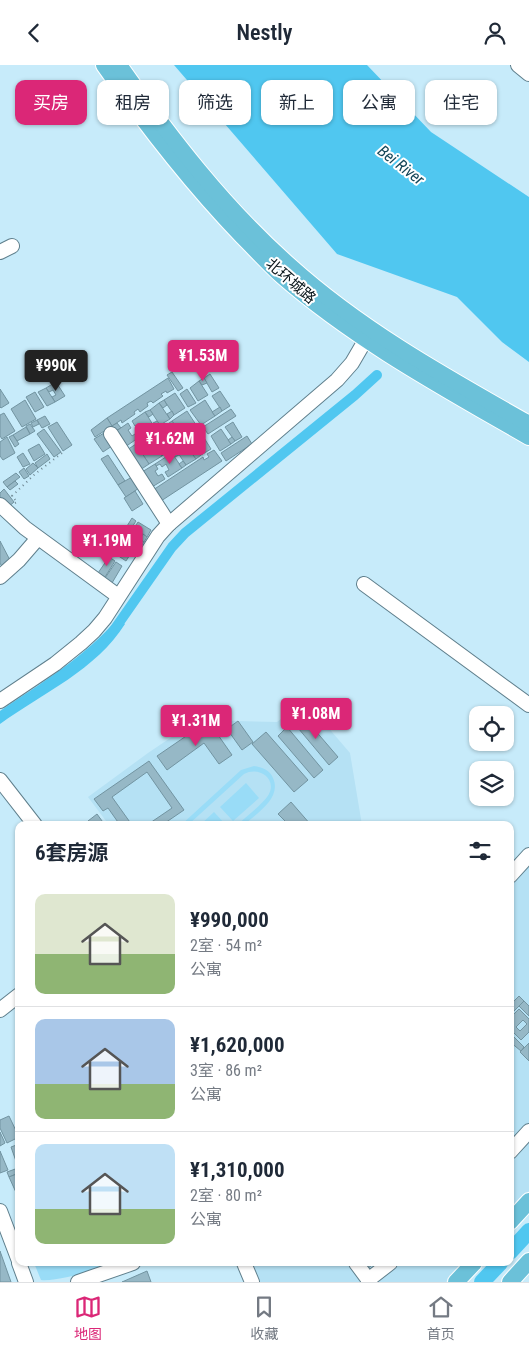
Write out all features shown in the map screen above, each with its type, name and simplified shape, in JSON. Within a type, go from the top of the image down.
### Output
[{"type":"main road","name":"北环城路","points":[[104,65],[171,154],[230,223],[281,275],[331,315],[396,359],[529,437]]},
{"type":"main road","name":"北环城路","points":[[119,65],[199,170],[238,215],[289,266],[332,301],[380,335],[529,424]]},
{"type":"main road","points":[[514,1218],[529,1201]]},
{"type":"main road","points":[[510,1282],[529,1261]]},
{"type":"main road","points":[[456,1282],[471,1266]]},
{"type":"street","points":[[518,65],[529,74]]},
{"type":"street","points":[[0,701],[55,664],[81,643],[104,618],[158,537],[169,524],[234,471],[337,381],[352,363],[366,339]]},
{"type":"street","points":[[110,434],[169,524]]},
{"type":"street","points":[[3,508],[38,538],[118,596]]},
{"type":"street","points":[[0,577],[19,560],[38,538]]},
{"type":"street","points":[[364,583],[529,705]]},
{"type":"street","points":[[0,780],[32,821]]},
{"type":"street","points":[[514,872],[529,855]]},
{"type":"street","points":[[0,1010],[15,998]]},
{"type":"street","points":[[514,1148],[529,1131]]},
{"type":"street","points":[[0,1211],[15,1251]]},
{"type":"street","points":[[20,1266],[26,1282]]},
{"type":"street","points":[[78,1282],[125,1266]]},
{"type":"street","points":[[245,1266],[252,1282]]},
{"type":"street","points":[[358,1266],[369,1281],[386,1266]]},
{"type":"path","points":[[3,508],[17,501],[12,496],[62,453]]},
{"type":"shaded area","points":[[306,709],[314,711],[350,753],[361,821],[106,821],[88,797],[197,720],[277,722],[290,712]]},
{"type":"shaded area","points":[[254,766],[263,768],[273,778],[274,792],[261,810],[249,821],[242,821],[263,802],[271,788],[265,775],[255,771],[244,774],[192,821],[185,821],[241,770]]},
{"type":"shaded area","points":[[246,783],[259,798],[233,821],[220,807]]},
{"type":"shaded area","points":[[214,812],[222,821],[204,821]]},
{"type":"shaded area","points":[[529,859],[529,1191],[514,1207],[514,876]]},
{"type":"shaded area","points":[[35,1266],[108,1266],[58,1279],[41,1280]]},
{"type":"shaded area","points":[[253,1266],[461,1266],[446,1282],[260,1282]]},
{"type":"water","name":"Bei River","points":[[174,65],[367,65],[381,80],[343,80],[343,125],[415,125],[415,115],[431,132],[529,197],[529,362],[502,342],[457,297],[337,254],[226,125],[251,125],[251,80],[187,80]]},
{"type":"water","points":[[117,619],[125,624],[99,655],[68,680],[0,724],[0,711],[47,680],[77,657]]},
{"type":"building","points":[[172,372],[183,388],[178,391],[167,375]]},
{"type":"building","points":[[210,374],[219,388],[212,392],[204,378]]},
{"type":"building","points":[[168,378],[174,389],[161,394],[163,396],[153,403],[151,401],[147,403],[148,406],[140,412],[138,409],[134,412],[135,414],[122,423],[121,420],[112,426],[107,418]]},
{"type":"building","points":[[204,378],[207,383],[202,385],[199,381]]},
{"type":"building","points":[[199,381],[208,395],[198,401],[190,388]]},
{"type":"building","points":[[56,382],[65,396],[55,402],[52,397],[56,395],[53,390],[49,392],[46,388]]},
{"type":"building","points":[[46,388],[55,402],[47,406],[38,392]]},
{"type":"building","points":[[0,389],[9,403],[1,408],[0,407]]},
{"type":"building","points":[[187,389],[196,403],[188,407],[180,394]]},
{"type":"building","points":[[220,391],[230,406],[222,411],[212,396]]},
{"type":"building","points":[[35,392],[44,407],[35,412],[26,397]]},
{"type":"building","points":[[175,393],[185,408],[174,415],[164,400]]},
{"type":"building","points":[[25,400],[36,419],[22,427],[11,409]]},
{"type":"building","points":[[164,400],[167,405],[163,408],[159,403]]},
{"type":"building","points":[[205,400],[215,416],[201,425],[190,410]]},
{"type":"building","points":[[159,403],[170,419],[160,425],[150,410]]},
{"type":"building","points":[[220,407],[222,411],[215,416],[212,412]]},
{"type":"building","points":[[231,409],[236,416],[208,434],[203,427]]},
{"type":"building","points":[[150,410],[153,414],[149,417],[145,412]]},
{"type":"building","points":[[172,411],[174,415],[170,419],[167,414]]},
{"type":"building","points":[[187,411],[200,431],[185,440],[172,421]]},
{"type":"building","points":[[145,412],[155,428],[138,439],[139,432],[143,429],[140,424],[135,426],[132,421]]},
{"type":"building","points":[[4,413],[15,431],[2,439],[0,436],[0,415]]},
{"type":"building","points":[[45,416],[50,424],[42,428],[37,420]]},
{"type":"building","points":[[107,418],[112,426],[95,437],[91,430]]},
{"type":"building","points":[[37,420],[39,424],[33,427],[31,423]]},
{"type":"building","points":[[157,421],[160,425],[155,428],[153,423]]},
{"type":"building","points":[[172,421],[185,440],[174,447],[162,428]]},
{"type":"building","points":[[57,422],[72,445],[63,451],[48,427]]},
{"type":"building","points":[[233,422],[242,437],[235,441],[225,427]]},
{"type":"building","points":[[117,423],[121,428],[115,431],[112,426]]},
{"type":"building","points":[[128,423],[131,428],[128,430],[132,436],[135,434],[138,438],[125,447],[115,432]]},
{"type":"building","points":[[30,424],[35,431],[30,434],[26,426]]},
{"type":"building","points":[[26,427],[30,434],[17,441],[13,435]]},
{"type":"building","points":[[162,428],[174,447],[162,456],[149,436]]},
{"type":"building","points":[[44,429],[61,452],[54,457],[37,434]]},
{"type":"building","points":[[221,429],[231,444],[220,451],[211,436]]},
{"type":"building","points":[[104,433],[112,446],[103,452],[94,439]]},
{"type":"building","points":[[201,433],[211,449],[201,455],[191,440]]},
{"type":"building","points":[[13,435],[19,444],[15,447],[9,437]]},
{"type":"building","points":[[149,436],[162,456],[149,464],[136,444]]},
{"type":"building","points":[[247,436],[252,444],[226,461],[221,453]]},
{"type":"building","points":[[7,437],[15,453],[3,460],[0,456],[0,442]]},
{"type":"building","points":[[232,437],[235,441],[231,444],[228,440]]},
{"type":"building","points":[[191,440],[194,445],[189,448],[186,443]]},
{"type":"building","points":[[186,443],[196,459],[186,465],[176,450]]},
{"type":"building","points":[[39,444],[45,454],[34,461],[28,450]]},
{"type":"building","points":[[136,444],[149,464],[140,470],[127,450]]},
{"type":"building","points":[[176,450],[179,455],[175,457],[172,453]]},
{"type":"building","points":[[214,450],[222,461],[161,501],[153,490],[203,457],[204,460],[209,457],[207,454]]},
{"type":"building","points":[[198,451],[201,455],[196,459],[193,455]]},
{"type":"building","points":[[23,453],[30,464],[23,467],[17,457]]},
{"type":"building","points":[[172,453],[182,468],[168,477],[165,472],[169,470],[166,464],[162,467],[160,464],[156,466],[155,464]]},
{"type":"building","points":[[47,454],[50,459],[38,468],[35,463]]},
{"type":"building","points":[[108,455],[125,481],[118,485],[101,459]]},
{"type":"building","points":[[183,461],[186,465],[182,468],[179,464]]},
{"type":"building","points":[[33,463],[38,468],[30,475],[26,469]]},
{"type":"building","points":[[155,464],[158,469],[155,471],[158,476],[162,474],[165,479],[152,487],[142,472]]},
{"type":"building","points":[[24,468],[29,476],[24,479],[19,472]]},
{"type":"building","points":[[16,473],[20,477],[7,487],[3,482]]},
{"type":"building","points":[[132,477],[139,488],[126,497],[118,485]]},
{"type":"building","points":[[15,481],[18,484],[10,490],[7,487]]},
{"type":"building","points":[[4,489],[14,502],[7,508],[0,499],[0,493]]},
{"type":"building","points":[[135,491],[143,504],[132,511],[124,498]]},
{"type":"building","points":[[132,518],[136,521],[123,541],[119,539]]},
{"type":"building","points":[[138,522],[151,530],[147,537],[134,528]]},
{"type":"building","points":[[134,528],[137,530],[134,535],[130,533]]},
{"type":"building","points":[[130,533],[144,542],[138,551],[124,542]]},
{"type":"building","points":[[143,534],[147,537],[144,542],[140,539]]},
{"type":"building","points":[[118,540],[133,550],[126,561],[111,551]]},
{"type":"building","points":[[0,541],[12,564],[3,569],[0,563]]},
{"type":"building","points":[[109,557],[115,561],[105,577],[98,573]]},
{"type":"building","points":[[116,562],[122,566],[112,583],[105,578]]},
{"type":"building","points":[[302,715],[338,757],[329,765],[293,722]]},
{"type":"building","points":[[238,721],[253,742],[242,750],[227,729]]},
{"type":"building","points":[[209,722],[232,755],[219,764],[204,743],[167,770],[157,756]]},
{"type":"building","points":[[287,727],[323,770],[314,778],[278,736]]},
{"type":"building","points":[[266,732],[308,780],[294,792],[252,744]]},
{"type":"building","points":[[149,761],[184,810],[168,821],[153,821],[172,808],[147,772],[112,797],[129,821],[117,821],[108,808],[103,811],[94,799]]},
{"type":"building","points":[[291,802],[308,821],[285,821],[278,814]]},
{"type":"building","points":[[97,814],[102,821],[88,821]]},
{"type":"building","points":[[519,996],[524,1001],[514,1011],[514,1001]]},
{"type":"building","points":[[524,1001],[529,1006],[529,1016],[519,1006]]},
{"type":"building","points":[[519,1009],[529,1019],[529,1032],[521,1040],[514,1033],[514,1014]],"holes":[[[523,1020],[527,1024],[520,1031],[516,1027]]]},
{"type":"building","points":[[514,1037],[524,1047],[521,1051],[514,1045]]},
{"type":"building","points":[[529,1043],[529,1061],[520,1052]]},
{"type":"building","points":[[9,1116],[15,1129],[15,1139],[7,1143],[0,1128],[0,1120]]},
{"type":"building","points":[[0,1132],[5,1143],[0,1146]]},
{"type":"building","points":[[15,1146],[15,1158],[11,1147]]},
{"type":"building","points":[[0,1151],[8,1170],[0,1173]]},
{"type":"building","points":[[15,1169],[15,1175],[9,1177],[7,1172]]},
{"type":"building","points":[[15,1175],[15,1190],[9,1177]]},
{"type":"building","points":[[0,1251],[11,1282],[0,1282]]},
{"type":"building","points":[[147,1271],[151,1282],[122,1282]]},
{"type":"waterway","points":[[114,630],[172,547],[185,533],[377,375]]},
{"type":"waterway","points":[[514,1248],[529,1231]]},
{"type":"waterway","points":[[482,1282],[497,1266]]}]
